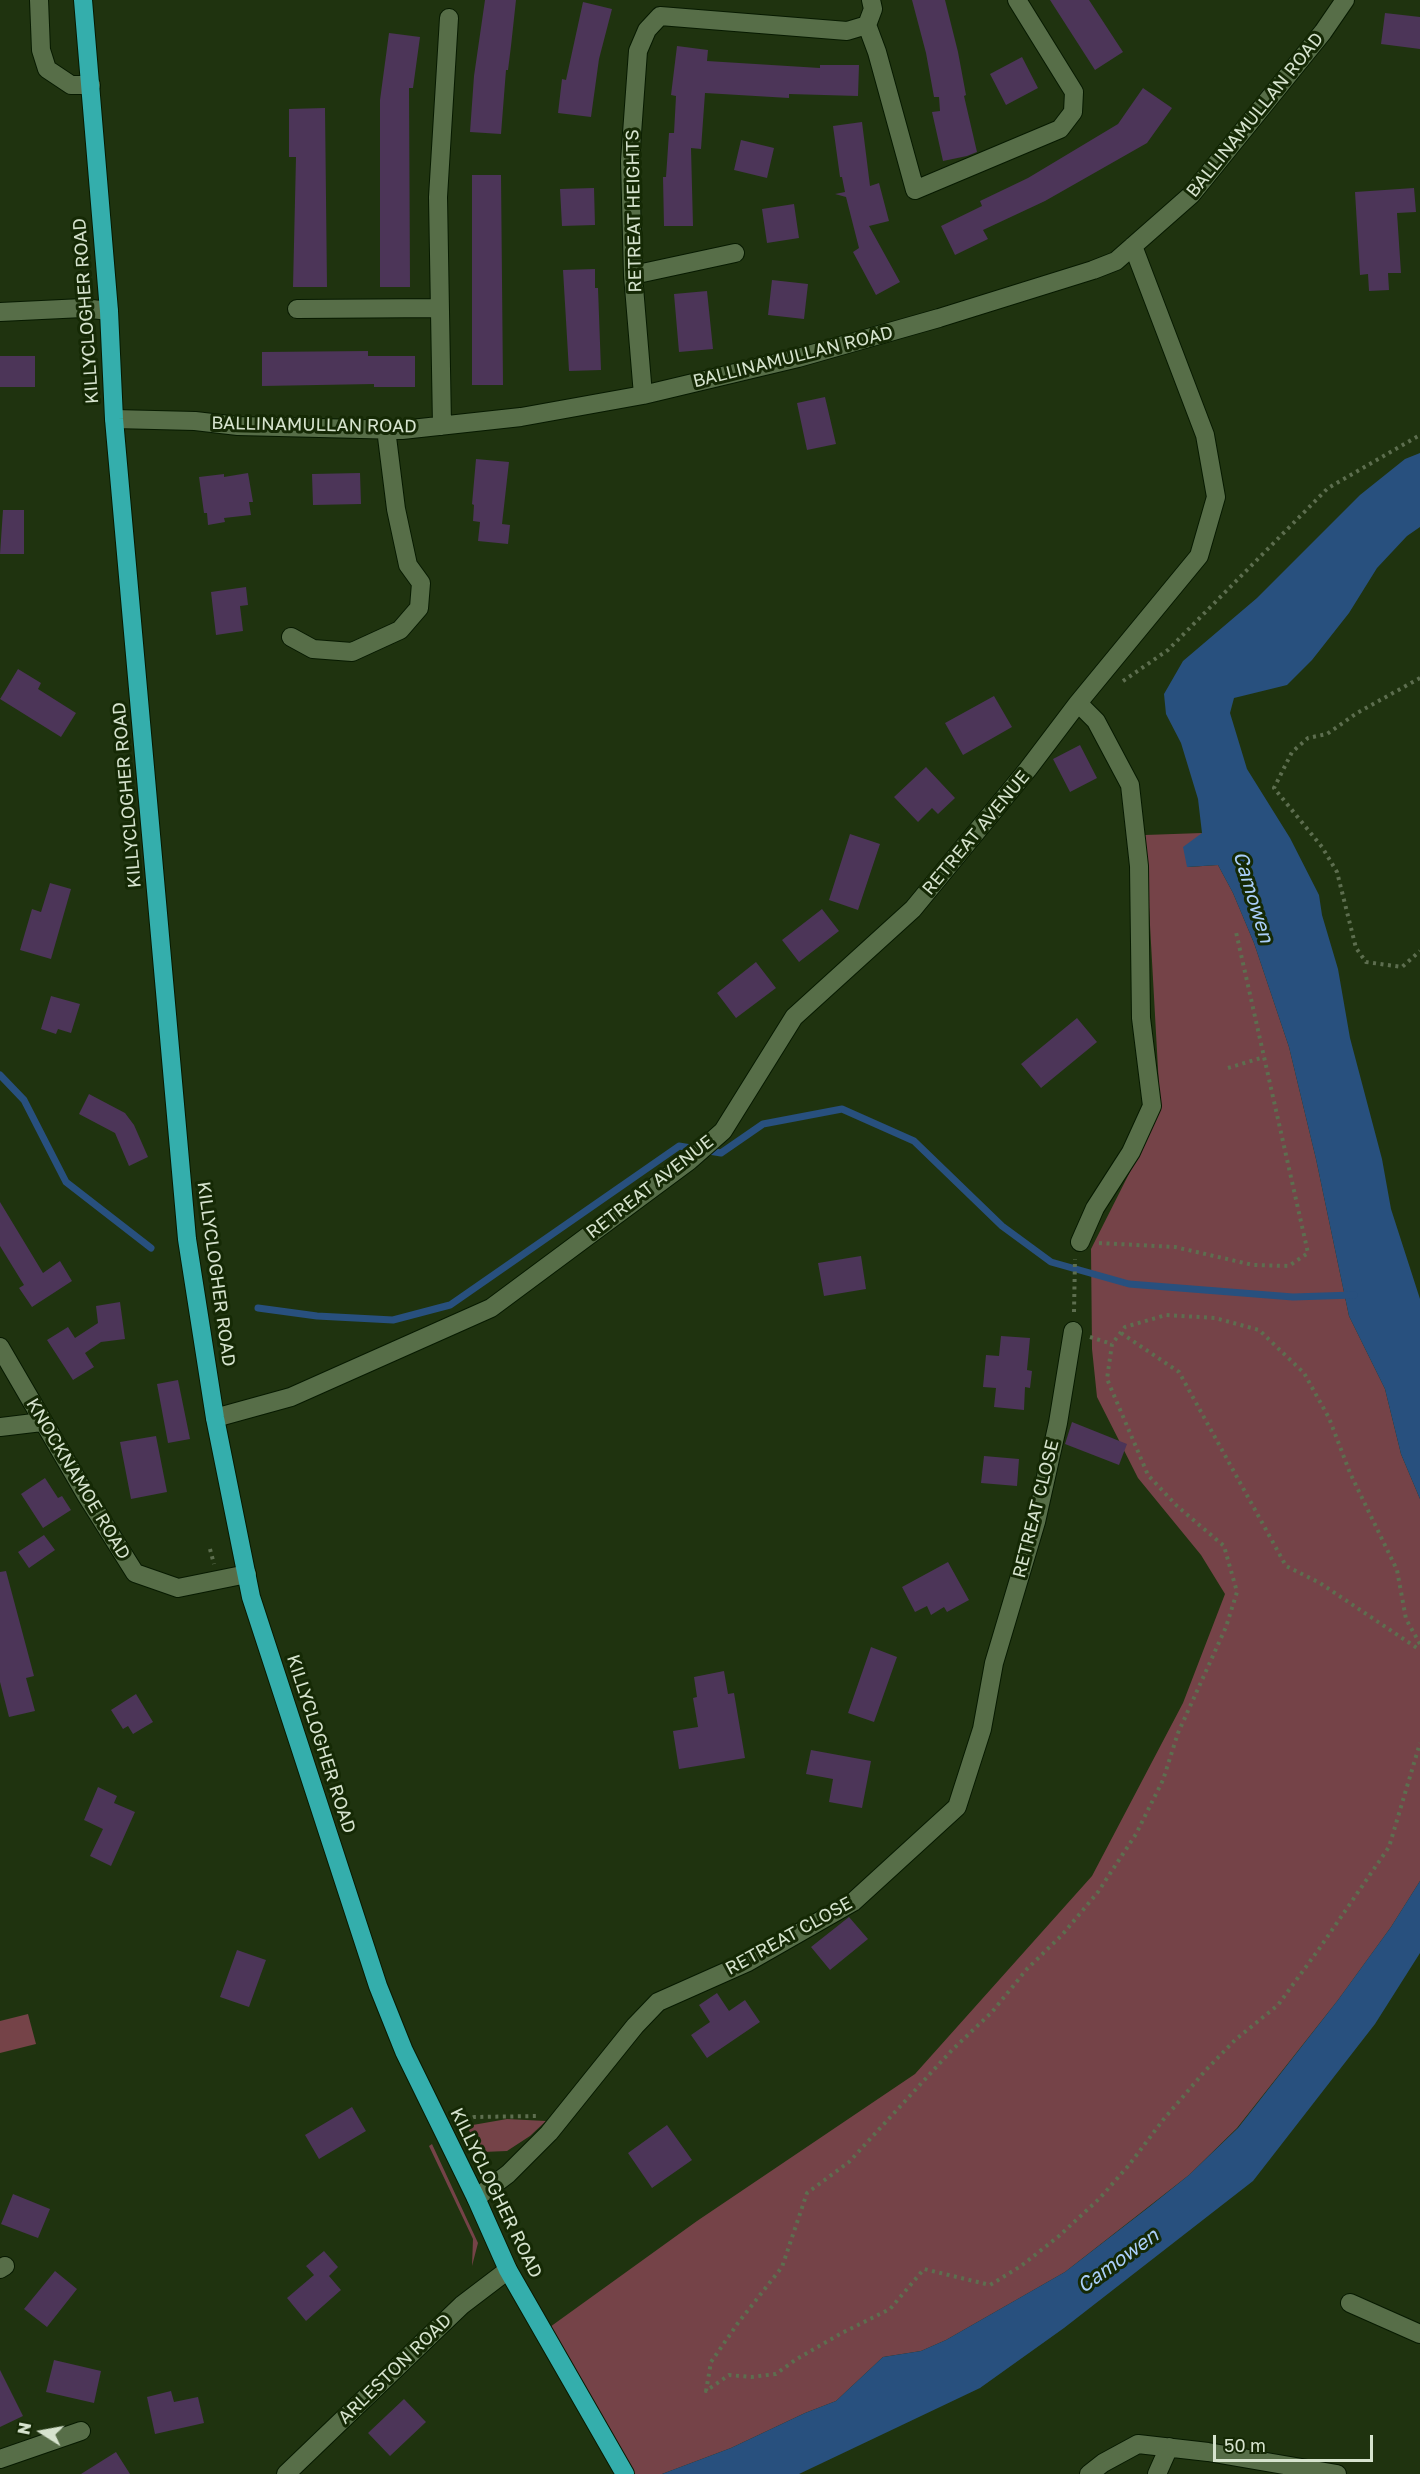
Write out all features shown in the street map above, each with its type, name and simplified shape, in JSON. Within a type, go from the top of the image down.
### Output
[{"type":"highway","name":"KILLYCLOGHER ROAD","points":[[83,0],[109,311],[114,419],[187,1239],[215,1418],[251,1597],[378,1986],[404,2051],[476,2198],[508,2270],[624,2470]]},
{"type":"street","points":[[39,0],[41,50],[48,69],[71,85],[91,85]]},
{"type":"street","points":[[871,0],[873,9],[867,25],[877,52],[915,190],[1060,129],[1073,112],[1074,92],[1017,0]]},
{"type":"street","name":"BALLINAMULLAN ROAD","points":[[114,419],[195,421],[238,426],[386,429],[441,426],[521,417],[643,395],[798,358],[939,318],[1093,270],[1116,261],[1191,195],[1323,32],[1345,0]]},
{"type":"street","name":"RETREAT HEIGHTS","points":[[643,395],[633,274],[630,161],[638,51],[647,30],[660,16],[847,31],[867,25]]},
{"type":"street","points":[[441,426],[438,197],[449,18]]},
{"type":"street","name":"RETREAT AVENUE","points":[[215,1418],[291,1397],[491,1308],[689,1161],[723,1131],[794,1017],[913,909],[1199,556],[1216,496],[1205,435],[1133,246]]},
{"type":"street","points":[[633,274],[735,253]]},
{"type":"street","points":[[0,312],[83,308],[109,311]]},
{"type":"street","points":[[297,309],[440,308]]},
{"type":"street","points":[[291,637],[313,649],[352,652],[400,630],[419,608],[421,584],[408,565],[396,509],[386,429]]},
{"type":"street","points":[[1078,703],[1096,721],[1130,784],[1139,866],[1141,1018],[1152,1106],[1131,1152],[1095,1208],[1078,1248]]},
{"type":"street","name":"RETREAT CLOSE","points":[[476,2198],[508,2174],[560,2118],[635,2026],[658,2002],[748,1962],[853,1902],[957,1807],[982,1729],[994,1663],[1036,1522],[1058,1423],[1073,1331]]},
{"type":"street","name":"KNOCKNAMOE ROAD","points":[[0,1347],[42,1422],[135,1573],[178,1588],[247,1574]]},
{"type":"street","points":[[0,1427],[42,1422]]},
{"type":"street","name":"ARLESTON ROAD","points":[[286,2474],[462,2306],[508,2270]]},
{"type":"street","points":[[1350,2303],[1420,2334]]},
{"type":"street","points":[[0,2459],[81,2431]]},
{"type":"street","points":[[1089,2474],[1103,2463],[1138,2444],[1337,2474]]},
{"type":"street","points":[[1157,2474],[1169,2447]]},
{"type":"path","points":[[1118,685],[1168,650],[1328,488],[1420,435]]},
{"type":"path","points":[[1420,678],[1357,713],[1327,734],[1308,738],[1292,752],[1274,788],[1322,847],[1337,872],[1356,948],[1366,962],[1402,967],[1420,951]]},
{"type":"path","points":[[1073,1331],[1078,1248],[1175,1248],[1253,1265],[1289,1266],[1308,1253],[1236,932]]},
{"type":"path","points":[[1228,1068],[1264,1057]]},
{"type":"path","points":[[1420,1644],[1406,1619],[1396,1570],[1350,1473],[1329,1418],[1304,1373],[1260,1330],[1215,1317],[1166,1315],[1131,1324],[1121,1333],[1112,1344],[1107,1379],[1148,1475],[1177,1506],[1224,1546],[1237,1592],[1226,1627],[1178,1733],[1163,1780],[1136,1834],[1098,1892],[1062,1935],[1027,1969],[992,2012],[952,2050],[849,2162],[807,2193],[782,2267],[711,2362],[706,2391],[729,2375],[751,2377],[776,2374],[813,2349],[890,2309],[924,2269],[990,2285],[1021,2266],[1059,2236],[1100,2198],[1129,2165],[1163,2120],[1235,2040],[1278,2005],[1389,1847],[1420,1743]]},
{"type":"path","points":[[1121,1333],[1179,1372],[1286,1566],[1320,1583],[1420,1650]]},
{"type":"path","points":[[460,2122],[474,2116],[560,2118]]},
{"type":"shaded area","points":[[1202,833],[1188,867],[1218,865],[1233,893],[1254,943],[1289,1047],[1316,1159],[1349,1316],[1385,1389],[1401,1454],[1420,1499],[1420,1881],[1391,1927],[1338,2000],[1237,2128],[1189,2175],[1065,2272],[946,2340],[921,2351],[883,2357],[836,2401],[731,2448],[662,2474],[628,2474],[543,2332],[697,2221],[915,2074],[1092,1876],[1183,1703],[1225,1594],[1201,1555],[1138,1478],[1097,1397],[1092,1349],[1091,1249],[1142,1148],[1160,1105],[1145,835]]},
{"type":"shaded area","points":[[28,2014],[36,2044],[0,2053],[0,2021]]},
{"type":"shaded area","points":[[507,2119],[546,2121],[530,2136],[507,2151],[483,2152],[476,2145],[467,2126]]},
{"type":"shaded area","points":[[432,2144],[478,2243],[472,2266],[473,2239],[429,2146]]},
{"type":"water","name":"Camowen","points":[[1420,453],[1420,527],[1407,536],[1377,568],[1349,613],[1312,660],[1287,685],[1234,698],[1230,713],[1247,769],[1290,838],[1319,895],[1322,915],[1338,969],[1350,1038],[1382,1159],[1391,1209],[1420,1299],[1420,1499],[1401,1454],[1385,1389],[1349,1316],[1316,1159],[1289,1047],[1254,943],[1233,893],[1218,865],[1187,867],[1183,847],[1202,833],[1198,799],[1181,743],[1166,714],[1164,694],[1183,661],[1257,598],[1360,495],[1405,459]]},
{"type":"water","name":"Camowen","points":[[1420,1881],[1420,1953],[1375,2024],[1253,2181],[1064,2328],[980,2388],[799,2474],[662,2474],[731,2448],[836,2401],[883,2357],[921,2351],[946,2340],[1065,2272],[1149,2207],[1189,2175],[1238,2128],[1338,2000],[1391,1927]]},
{"type":"building","points":[[485,0],[516,0],[508,70],[506,70],[501,134],[470,132],[474,76]]},
{"type":"building","points":[[912,0],[945,0],[958,52],[966,95],[964,96],[977,152],[967,156],[943,161],[932,112],[940,111],[939,97],[934,97],[926,53]]},
{"type":"building","points":[[1050,0],[1089,0],[1123,52],[1095,70]]},
{"type":"building","points":[[583,2],[612,9],[599,59],[591,117],[558,113],[562,79],[566,80]]},
{"type":"building","points":[[1385,13],[1420,17],[1420,49],[1381,44]]},
{"type":"building","points":[[389,33],[420,37],[413,88],[409,88],[410,287],[380,287],[380,100]]},
{"type":"building","points":[[677,46],[708,50],[707,61],[820,68],[820,65],[859,65],[858,96],[789,94],[789,98],[705,93],[701,149],[691,148],[693,226],[664,226],[663,177],[666,177],[669,133],[674,133],[676,96],[671,95]]},
{"type":"building","points":[[1022,57],[1038,88],[1006,105],[990,74]]},
{"type":"building","points":[[1143,88],[1172,108],[1147,143],[1045,201],[983,230],[988,239],[955,255],[941,226],[982,206],[980,201],[1028,178],[1118,124]]},
{"type":"building","points":[[325,108],[327,287],[293,287],[296,157],[289,157],[289,109]]},
{"type":"building","points":[[862,122],[870,186],[879,183],[889,221],[869,226],[900,282],[876,295],[853,252],[859,248],[846,197],[835,194],[845,192],[842,177],[840,177],[833,126]]},
{"type":"building","points":[[741,140],[774,148],[767,178],[734,170]]},
{"type":"building","points":[[472,175],[501,175],[503,385],[472,385]]},
{"type":"building","points":[[594,188],[595,225],[562,226],[560,189]]},
{"type":"building","points":[[1414,188],[1416,212],[1397,213],[1401,273],[1388,273],[1389,290],[1369,291],[1368,274],[1360,275],[1355,192]]},
{"type":"building","points":[[794,204],[799,238],[767,243],[762,209]]},
{"type":"building","points":[[595,269],[595,288],[598,288],[601,370],[569,371],[563,270]]},
{"type":"building","points":[[772,280],[808,284],[804,319],[768,315]]},
{"type":"building","points":[[707,291],[713,349],[679,352],[674,294]]},
{"type":"building","points":[[368,351],[368,356],[415,356],[415,387],[374,387],[374,384],[262,386],[262,352]]},
{"type":"building","points":[[0,356],[35,356],[35,387],[0,387]]},
{"type":"building","points":[[825,397],[836,444],[807,450],[797,403]]},
{"type":"building","points":[[476,459],[509,462],[502,524],[510,525],[508,544],[478,541],[480,522],[473,521],[474,505],[472,504]]},
{"type":"building","points":[[248,473],[253,502],[249,502],[251,515],[224,518],[225,522],[208,525],[199,477],[224,474],[224,477]]},
{"type":"building","points":[[360,473],[361,504],[313,505],[312,474]]},
{"type":"building","points":[[3,510],[24,510],[24,554],[0,554]]},
{"type":"building","points":[[246,587],[248,605],[240,606],[243,631],[216,635],[211,592]]},
{"type":"building","points":[[18,669],[41,683],[38,689],[76,713],[61,737],[0,699]]},
{"type":"building","points":[[994,696],[1012,727],[963,755],[945,723]]},
{"type":"building","points":[[1080,745],[1097,778],[1070,792],[1053,759]]},
{"type":"building","points":[[926,767],[955,798],[938,814],[932,808],[918,822],[894,797]]},
{"type":"building","points":[[850,834],[880,844],[858,910],[829,900]]},
{"type":"building","points":[[50,883],[71,889],[51,959],[20,950],[32,909],[41,912]]},
{"type":"building","points":[[822,909],[839,931],[799,962],[782,940]]},
{"type":"building","points":[[756,962],[776,988],[736,1018],[717,993]]},
{"type":"building","points":[[51,996],[80,1004],[71,1033],[58,1029],[56,1034],[41,1029]]},
{"type":"building","points":[[1077,1018],[1097,1042],[1041,1088],[1021,1064]]},
{"type":"building","points":[[89,1094],[125,1113],[134,1125],[148,1157],[129,1166],[115,1133],[79,1114]]},
{"type":"building","points":[[0,1202],[43,1273],[60,1261],[72,1281],[32,1307],[19,1288],[24,1285],[0,1246]]},
{"type":"building","points":[[861,1256],[866,1289],[824,1296],[818,1263]]},
{"type":"building","points":[[120,1302],[125,1339],[101,1342],[85,1353],[94,1367],[73,1380],[47,1340],[68,1327],[75,1338],[98,1323],[96,1306]]},
{"type":"building","points":[[1001,1336],[1030,1338],[1027,1370],[1032,1371],[1030,1388],[1025,1387],[1024,1410],[994,1407],[996,1388],[983,1387],[986,1355],[999,1356]]},
{"type":"building","points":[[178,1380],[190,1439],[168,1443],[157,1384]]},
{"type":"building","points":[[1072,1422],[1127,1444],[1119,1465],[1065,1444]]},
{"type":"building","points":[[156,1436],[167,1492],[131,1499],[120,1442]]},
{"type":"building","points":[[984,1456],[1019,1459],[1017,1486],[981,1483]]},
{"type":"building","points":[[45,1478],[58,1498],[62,1496],[71,1510],[43,1528],[21,1494]]},
{"type":"building","points":[[44,1535],[55,1550],[29,1568],[18,1552]]},
{"type":"building","points":[[948,1562],[969,1600],[947,1612],[944,1607],[931,1615],[927,1606],[915,1612],[902,1587]]},
{"type":"building","points":[[6,1571],[34,1676],[26,1678],[35,1711],[9,1717],[0,1682],[0,1572]]},
{"type":"building","points":[[871,1647],[897,1657],[874,1722],[848,1713]]},
{"type":"building","points":[[724,1671],[728,1694],[734,1693],[745,1758],[679,1769],[673,1731],[698,1727],[693,1698],[697,1697],[694,1677]]},
{"type":"building","points":[[136,1694],[153,1722],[133,1734],[128,1726],[123,1729],[111,1710]]},
{"type":"building","points":[[811,1750],[871,1761],[862,1808],[829,1802],[833,1779],[806,1774]]},
{"type":"building","points":[[98,1787],[117,1796],[114,1803],[135,1812],[111,1866],[90,1856],[103,1829],[84,1820]]},
{"type":"building","points":[[849,1917],[868,1939],[830,1970],[811,1947]]},
{"type":"building","points":[[237,1950],[266,1960],[249,2007],[220,1997]]},
{"type":"building","points":[[717,1993],[729,2011],[745,2000],[760,2022],[707,2058],[691,2035],[710,2022],[699,2005]]},
{"type":"building","points":[[352,2107],[366,2131],[319,2159],[305,2135]]},
{"type":"building","points":[[667,2125],[692,2160],[652,2188],[628,2153]]},
{"type":"building","points":[[13,2194],[50,2209],[38,2238],[1,2224]]},
{"type":"building","points":[[324,2251],[338,2267],[329,2276],[341,2290],[306,2321],[287,2298],[314,2275],[306,2266]]},
{"type":"building","points":[[55,2271],[77,2289],[47,2327],[24,2309]]},
{"type":"building","points":[[54,2360],[101,2371],[94,2403],[46,2392]]},
{"type":"building","points":[[0,2370],[23,2416],[0,2427]]},
{"type":"building","points":[[171,2391],[174,2402],[198,2397],[204,2423],[155,2434],[147,2397]]},
{"type":"building","points":[[404,2399],[426,2422],[390,2456],[368,2433]]},
{"type":"building","points":[[116,2452],[130,2474],[81,2474]]},
{"type":"waterway","points":[[0,1075],[24,1100],[66,1182],[151,1248]]},
{"type":"waterway","points":[[258,1308],[317,1316],[393,1320],[450,1305],[679,1146],[721,1153],[763,1124],[842,1109],[914,1141],[1002,1226],[1051,1262],[1129,1284],[1293,1297],[1354,1295]]}]
